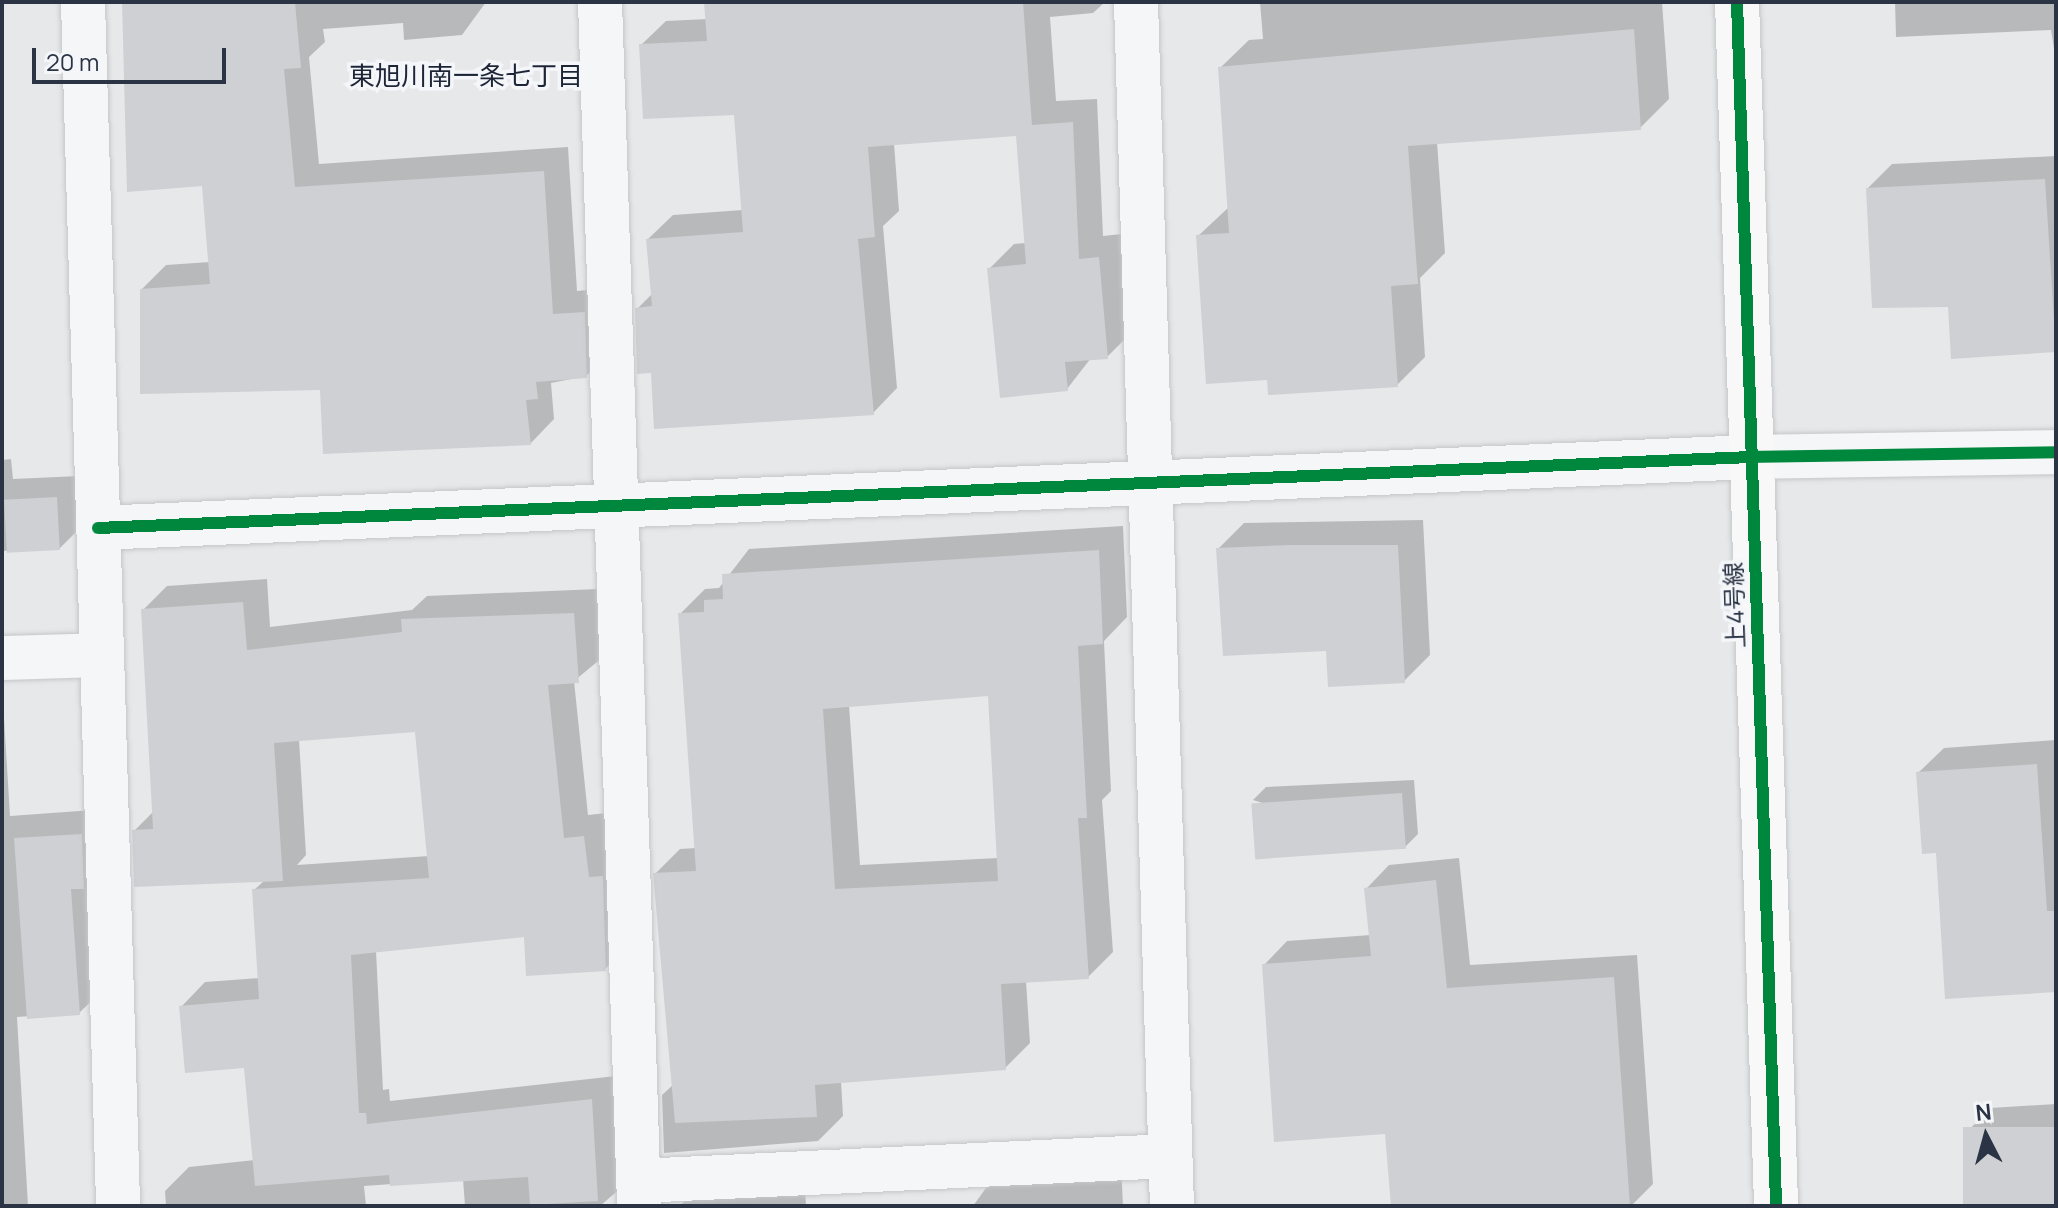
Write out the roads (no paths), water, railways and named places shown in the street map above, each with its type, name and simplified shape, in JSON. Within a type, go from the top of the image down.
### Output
[{"type":"street","points":[[83,2],[118,1206]]},
{"type":"street","points":[[600,2],[613,505],[639,1193],[1170,1156]]},
{"type":"street","points":[[1136,2],[1155,482],[1172,1206]]},
{"type":"street","name":"上4号線","points":[[1737,2],[1776,1206]]},
{"type":"street","points":[[98,528],[1751,457],[2056,452]]},
{"type":"street","points":[[2,658],[102,655]]},
{"type":"district","name":"東旭川南一条七丁目","points":[[466,76]]}]
